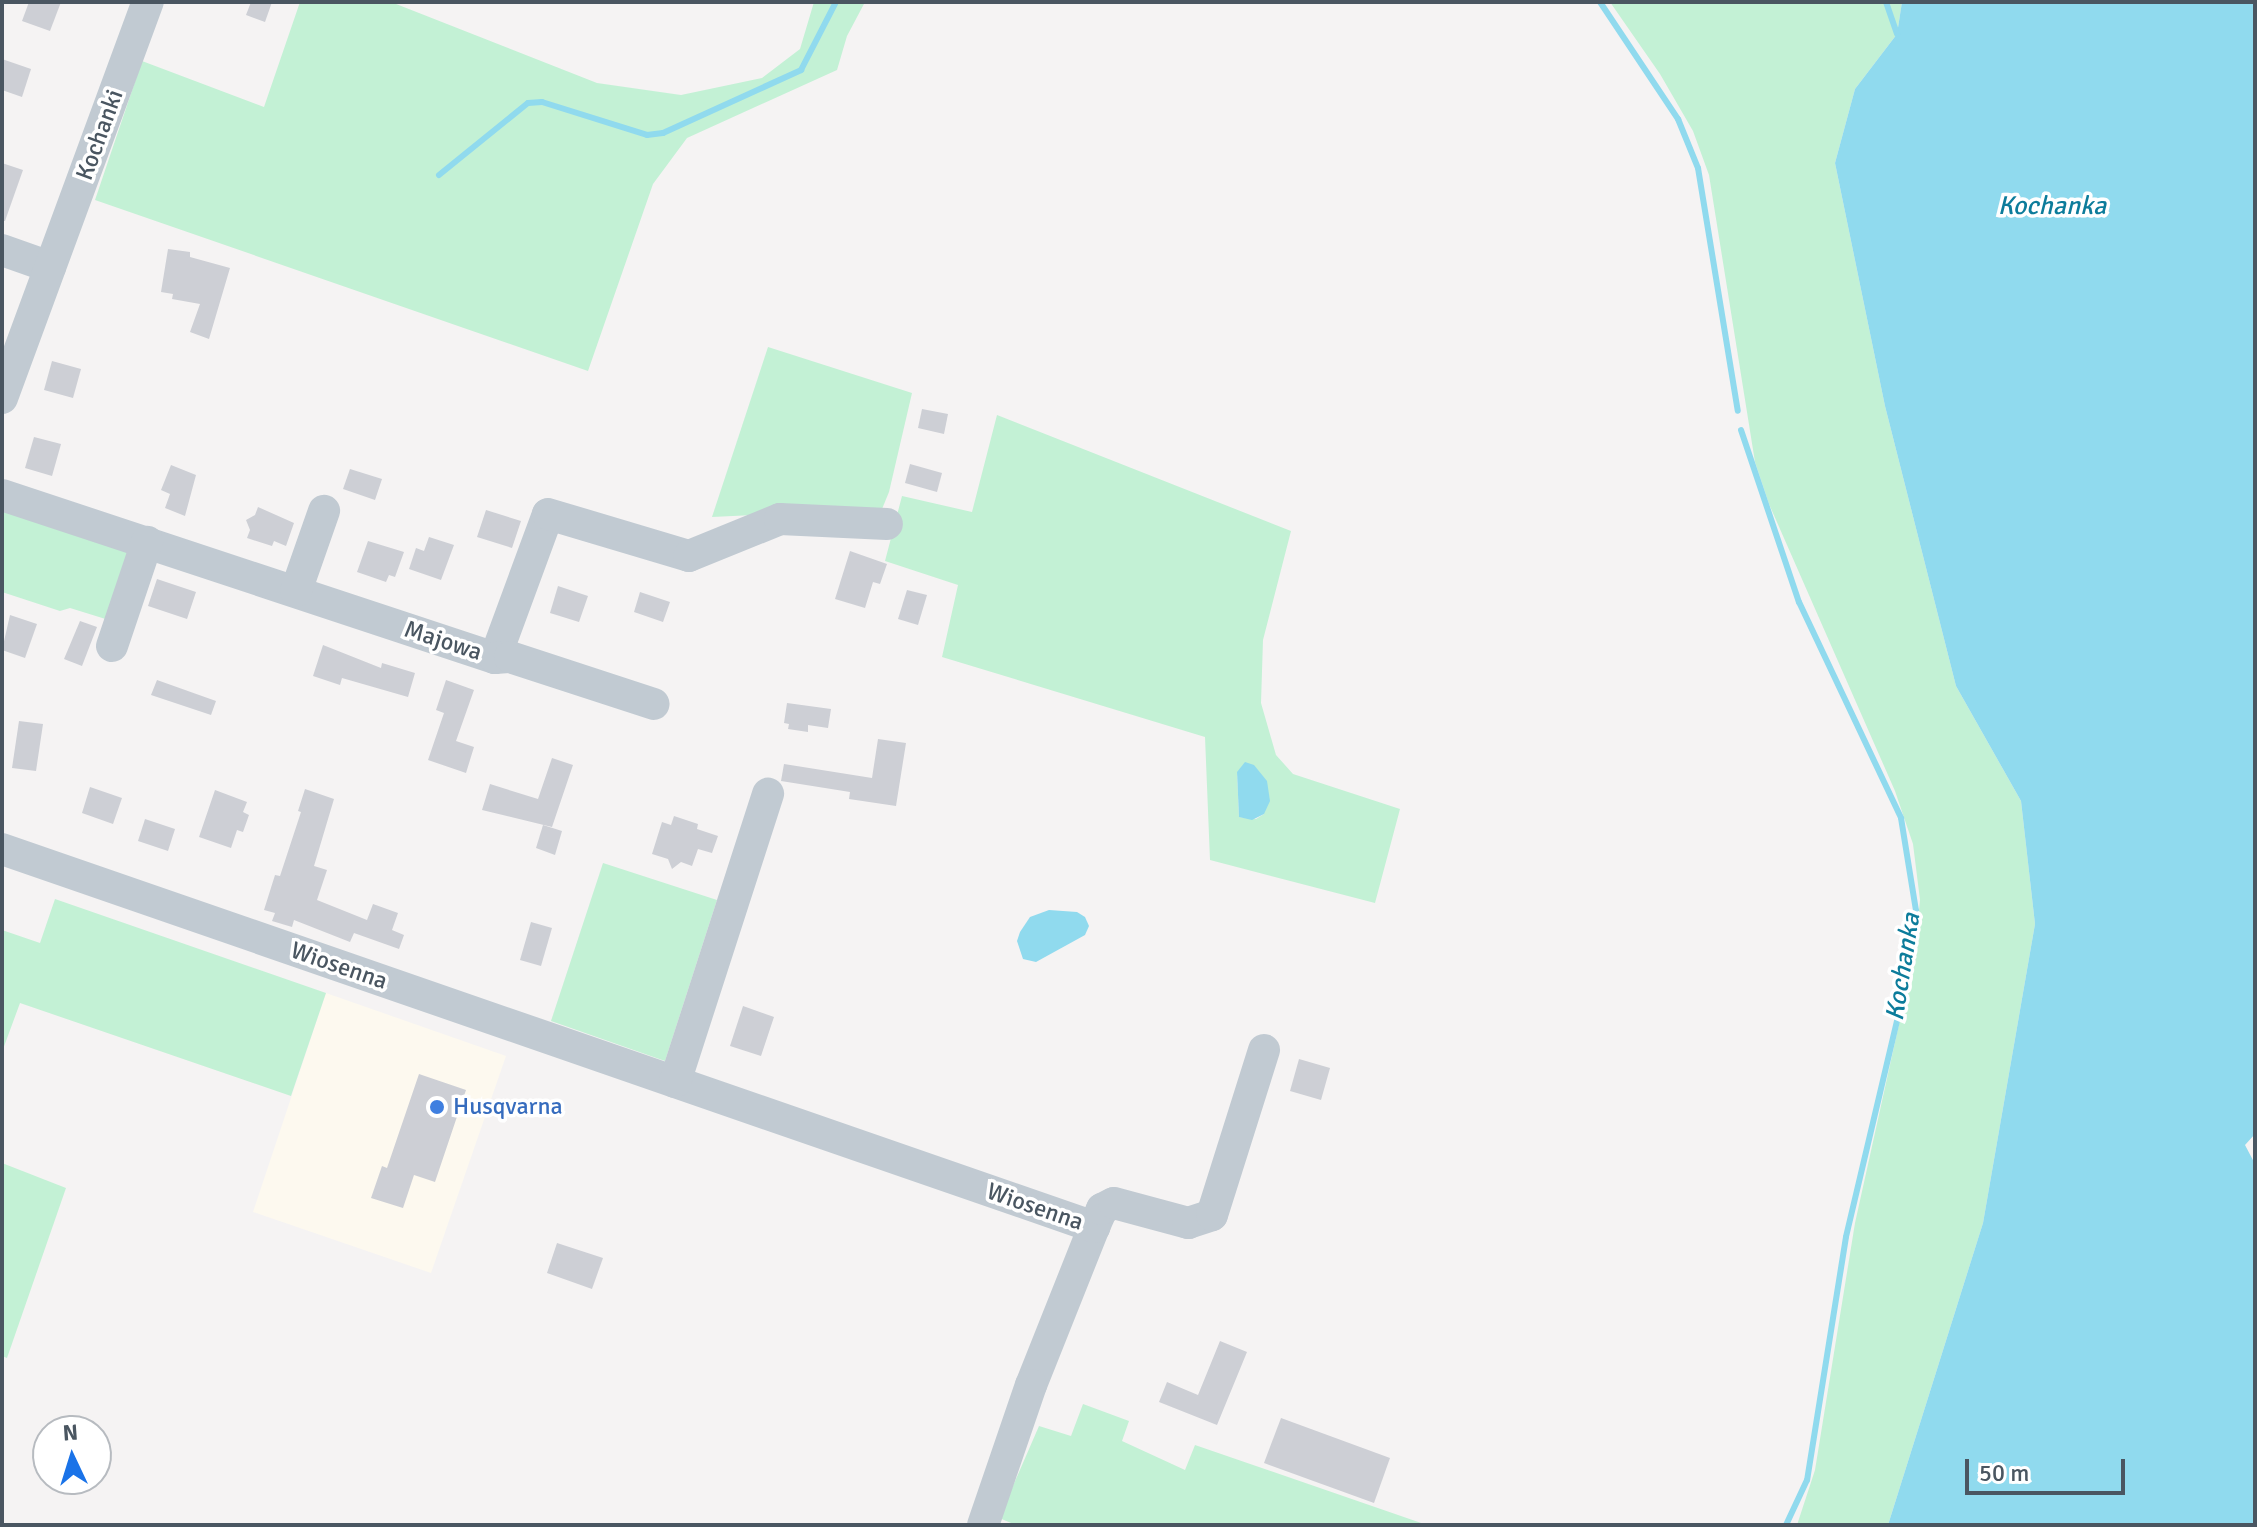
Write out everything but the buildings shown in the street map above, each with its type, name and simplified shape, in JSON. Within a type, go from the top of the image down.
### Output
[{"type":"street","name":"Kochanki","points":[[2,398],[148,2]]},
{"type":"street","points":[[2,250],[50,267]]},
{"type":"street","name":"Majowa","points":[[2,495],[495,658],[548,514],[689,556],[780,519],[887,524]]},
{"type":"street","points":[[296,591],[324,511]]},
{"type":"street","points":[[112,646],[147,542]]},
{"type":"street","points":[[495,658],[510,657],[654,704]]},
{"type":"street","points":[[675,1082],[768,794]]},
{"type":"street","name":"Wiosenna","points":[[2,849],[1094,1227],[1031,1385],[983,1525]]},
{"type":"street","points":[[1094,1227],[1102,1209],[1114,1203],[1188,1223],[1212,1215],[1264,1050]]},
{"type":"shaded area","points":[[326,993],[506,1056],[431,1273],[253,1212]]},
{"type":"green space","points":[[300,2],[391,2],[597,83],[681,95],[762,78],[800,49],[814,2],[865,2],[847,36],[837,70],[687,138],[653,184],[588,371],[95,200],[142,61],[264,107]]},
{"type":"green space","points":[[1610,2],[1902,2],[1897,34],[1855,89],[1835,163],[1885,406],[1956,686],[2021,801],[2035,924],[1983,1223],[1888,1525],[1797,1525],[1815,1470],[1855,1223],[1915,952],[1920,900],[1913,844],[1895,791],[1769,504],[1755,462],[1709,175],[1693,131],[1660,74]]},
{"type":"green space","points":[[768,347],[912,393],[889,492],[882,509],[712,517]]},
{"type":"green space","points":[[997,415],[1291,531],[1263,640],[1261,703],[1276,755],[1293,774],[1400,809],[1375,903],[1210,860],[1205,737],[942,657],[958,585],[885,561],[902,496],[972,512]],"holes":[[[1237,772],[1264,814],[1256,819],[1239,817]]]},
{"type":"green space","points":[[2,505],[130,549],[112,621],[70,608],[60,611],[2,592]]},
{"type":"green space","points":[[603,863],[717,900],[665,1061],[551,1021]]},
{"type":"green space","points":[[55,899],[326,993],[291,1096],[20,1003],[2,1052],[2,930],[40,943]]},
{"type":"green space","points":[[2,1163],[66,1188],[7,1358],[2,1356]]},
{"type":"green space","points":[[1083,1404],[1129,1421],[1122,1441],[1185,1470],[1195,1445],[1427,1525],[1016,1525],[999,1518],[1039,1426],[1071,1436]]},
{"type":"water","name":"Kochanka","points":[[1902,2],[2255,2],[2255,1134],[2245,1145],[2255,1164],[2255,1525],[1888,1525],[1983,1223],[2035,924],[2021,801],[1956,686],[1885,406],[1835,163],[1855,89],[1897,34]]},
{"type":"water","points":[[1245,762],[1254,765],[1267,781],[1270,801],[1264,814],[1252,820],[1239,817],[1237,772]]},
{"type":"water","points":[[1049,910],[1077,912],[1085,917],[1089,926],[1085,935],[1036,962],[1023,959],[1017,941],[1020,932],[1030,917]]},
{"type":"waterway","points":[[439,175],[528,103],[542,102],[647,135],[663,133],[801,70],[836,2]]},
{"type":"waterway","name":"Kochanka","points":[[1600,2],[1678,119],[1698,168],[1738,411]]},
{"type":"waterway","points":[[1886,2],[1897,34]]},
{"type":"waterway","name":"Kochanka","points":[[1741,430],[1799,602],[1901,818],[1916,911],[1901,1004],[1846,1237],[1807,1480],[1786,1525]]},
{"type":"place","name":"Husqvarna","points":[[437,1107]]}]
